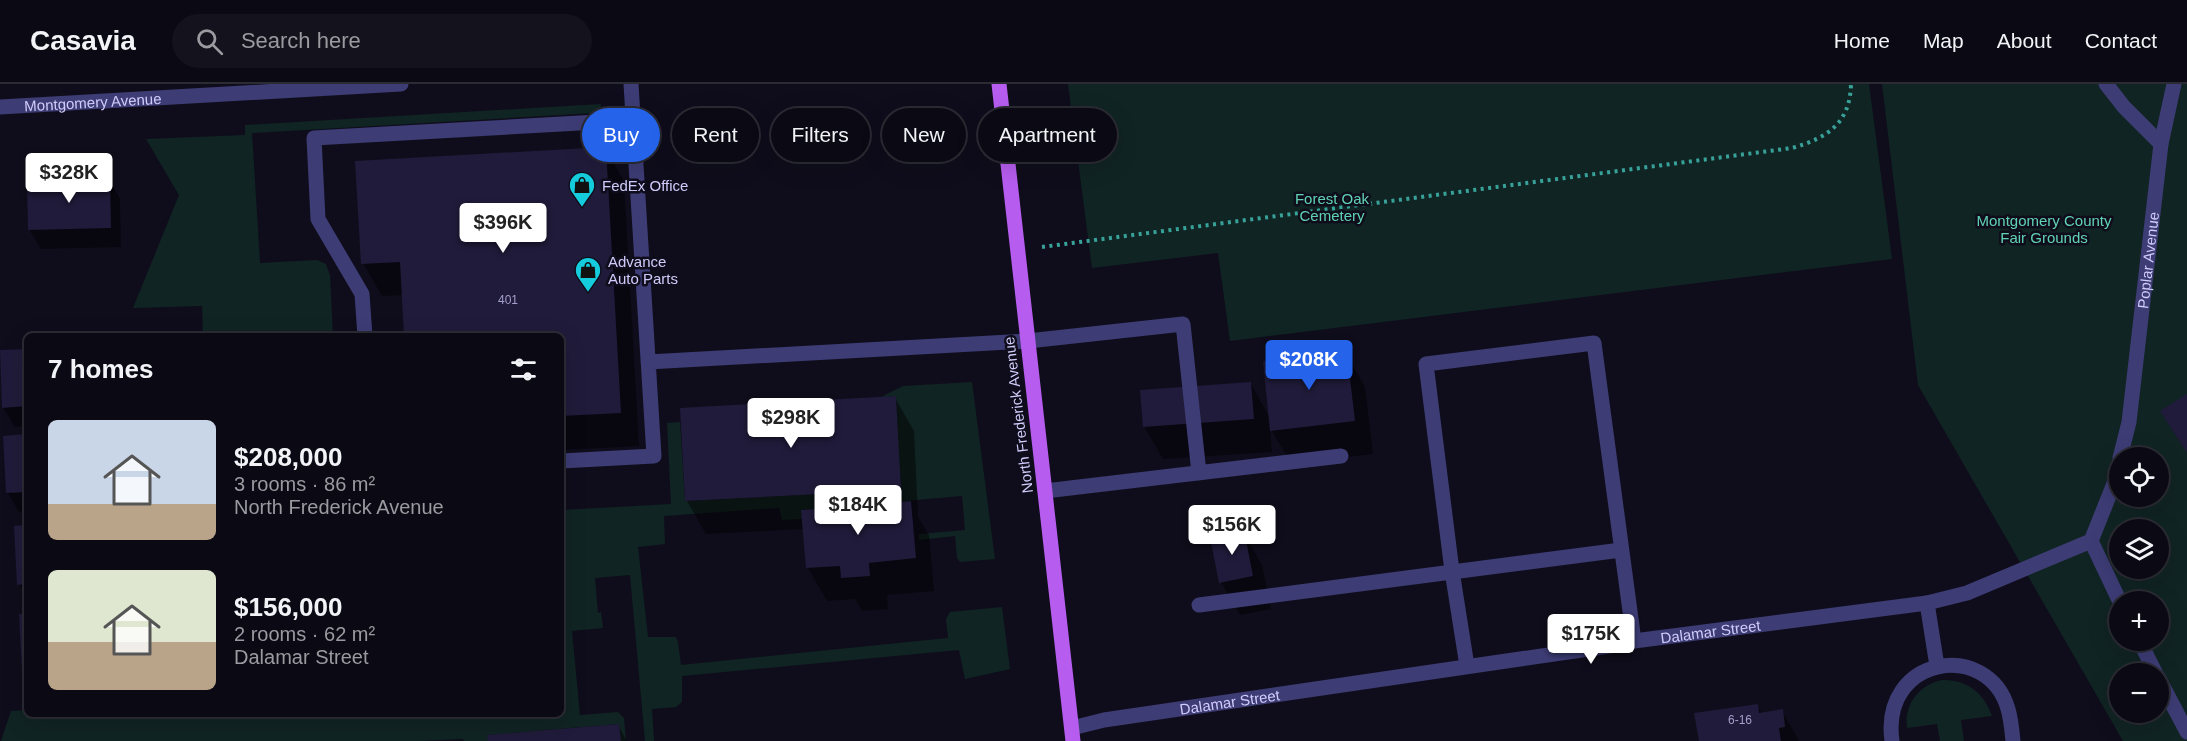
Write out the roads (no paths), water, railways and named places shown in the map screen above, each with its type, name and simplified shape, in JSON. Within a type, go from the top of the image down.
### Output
[{"type":"main road","name":"North Frederick Avenue","points":[[999,84],[1072,735]]},
{"type":"street","name":"Montgomery Avenue","points":[[0,107],[401,84]]},
{"type":"street","points":[[631,84],[632,108]]},
{"type":"street","points":[[2106,84],[2124,108],[2161,144]]},
{"type":"street","name":"Poplar Avenue","points":[[2123,447],[2129,422],[2161,144],[2174,84]]},
{"type":"street","points":[[365,333],[362,294],[318,219],[314,138],[582,123]]},
{"type":"street","points":[[564,461],[654,456],[636,162]]},
{"type":"street","points":[[648,362],[1028,340],[1183,324],[1199,473]]},
{"type":"street","points":[[1467,666],[1452,572],[1426,364],[1437,362],[1594,343],[1634,641]]},
{"type":"street","points":[[1045,491],[1341,456]]},
{"type":"street","name":"Poplar Avenue","points":[[2091,541],[2109,497]]},
{"type":"street","points":[[2091,541],[2115,591]]},
{"type":"street","name":"Dalamar Street","points":[[1072,735],[1104,720],[1634,641],[1927,603],[1967,593],[2091,541]]},
{"type":"street","points":[[1199,605],[1621,550]]},
{"type":"street","points":[[1927,603],[1937,666]]},
{"type":"street","points":[[1892,741],[1890,724],[1899,695],[1918,675],[1937,666],[1962,666],[1977,671],[1990,680],[2008,708],[2013,741]]},
{"type":"street","points":[[2169,698],[2187,732]]},
{"type":"place","name":"FedEx Office","points":[[582,208]]},
{"type":"place","name":"Advance Auto Parts","points":[[588,293]]},
{"type":"park label","name":"Forest Oak Cemetery","points":[[1332,206]]},
{"type":"park label","name":"Montgomery County Fair Grounds","points":[[2044,228]]}]
